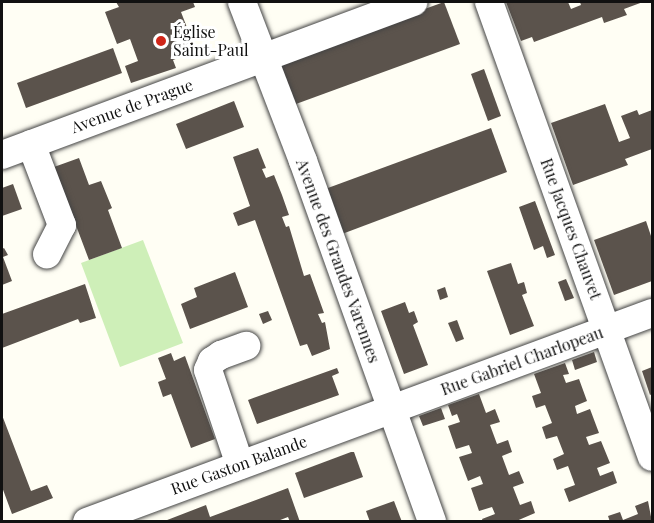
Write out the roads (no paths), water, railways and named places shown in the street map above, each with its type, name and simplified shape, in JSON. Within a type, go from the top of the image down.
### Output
[{"type":"street","name":"Avenue des Grandes Varennes","points":[[242,2],[432,522]]},
{"type":"street","name":"Avenue de Prague","points":[[2,155],[414,2]]},
{"type":"street","name":"Rue Jacques Chauvet","points":[[489,2],[652,457]]},
{"type":"street","points":[[31,144],[62,225],[47,254]]},
{"type":"street","name":"Rue Gabriel Charlopeau","points":[[391,409],[652,313]]},
{"type":"street","points":[[240,465],[211,386],[208,370],[212,361],[221,355],[246,346]]},
{"type":"street","name":"Rue Gaston Balande","points":[[87,522],[391,409]]},
{"type":"place","name":"Église Saint-Paul","points":[[161,41]]}]
